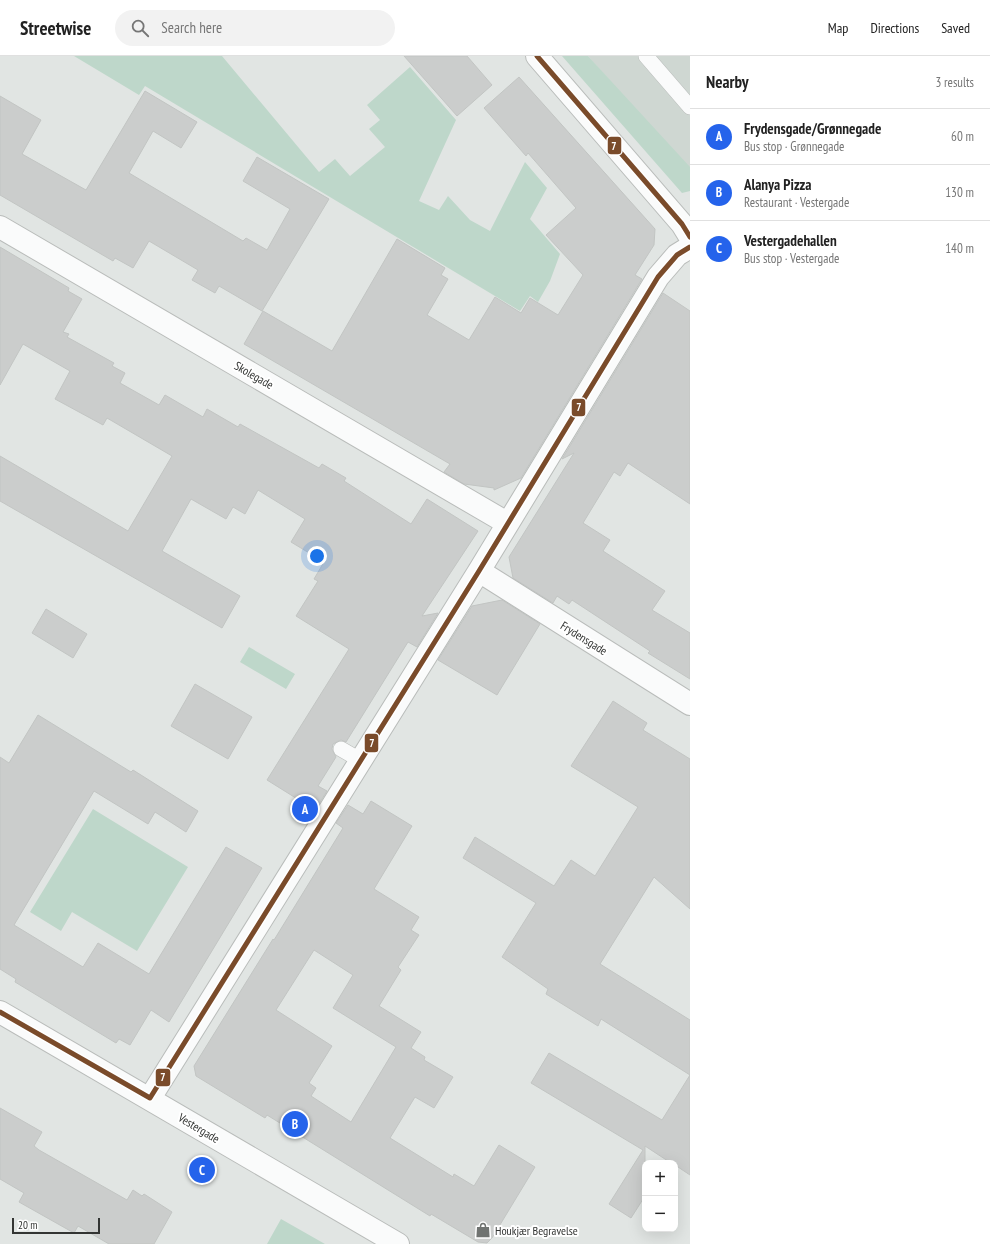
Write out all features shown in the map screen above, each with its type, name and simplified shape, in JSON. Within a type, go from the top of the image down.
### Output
[{"type":"street","points":[[537,56],[687,226]]},
{"type":"street","name":"Skolegade","points":[[0,227],[507,523]]},
{"type":"street","points":[[150,1098],[479,571],[658,277],[677,255],[690,247]]},
{"type":"street","name":"Frydensgade","points":[[479,571],[690,704]]},
{"type":"street","name":"Vestergade","points":[[0,1012],[150,1098],[398,1244]]},
{"type":"lane","points":[[646,56],[690,107]]},
{"type":"lane","points":[[341,749],[360,760]]},
{"type":"shaded area","points":[[588,56],[690,56],[690,190],[612,83]]},
{"type":"green space","points":[[74,56],[222,56],[319,172],[335,159],[350,176],[385,147],[369,129],[380,120],[367,105],[410,67],[456,120],[419,201],[439,210],[448,196],[470,220],[490,231],[525,162],[547,188],[530,219],[560,254],[550,281],[538,302],[530,296],[520,311],[145,86],[139,95]]},
{"type":"green space","points":[[562,56],[588,56],[690,167],[690,191],[682,193]]},
{"type":"green space","points":[[249,647],[295,674],[286,689],[240,662]]},
{"type":"green space","points":[[93,809],[188,867],[137,951],[72,912],[61,931],[30,912]]},
{"type":"green space","points":[[281,1219],[325,1244],[267,1244]]},
{"type":"building","points":[[404,56],[467,56],[492,85],[457,116]]},
{"type":"building","points":[[519,77],[655,229],[654,245],[635,275],[642,279],[521,478],[494,490],[494,488],[464,484],[444,472],[450,464],[244,344],[263,311],[332,351],[397,239],[445,268],[441,275],[448,279],[427,315],[469,340],[495,297],[521,313],[530,298],[558,315],[583,275],[546,235],[576,208],[528,153],[526,156],[484,108]]},
{"type":"building","points":[[145,91],[197,122],[181,148],[153,131],[129,173],[243,241],[246,238],[267,250],[290,209],[243,181],[257,157],[329,199],[262,311],[219,286],[215,293],[192,280],[198,270],[149,241],[133,268],[115,258],[113,261],[0,195],[0,96],[41,120],[22,154],[86,190]]},
{"type":"building","points":[[0,247],[69,288],[68,291],[82,299],[63,332],[69,334],[67,337],[114,363],[112,366],[125,373],[120,383],[159,405],[165,395],[203,417],[207,409],[238,427],[240,424],[319,468],[322,464],[346,478],[344,481],[411,524],[427,499],[478,531],[422,616],[438,613],[417,647],[408,642],[346,742],[341,740],[333,744],[332,749],[336,757],[318,786],[327,791],[315,810],[267,780],[349,649],[296,616],[318,581],[314,579],[324,562],[291,542],[305,519],[258,490],[245,514],[233,507],[226,519],[191,499],[162,551],[240,596],[222,628],[0,501],[0,456],[128,531],[172,456],[107,418],[103,425],[55,399],[70,371],[23,344],[0,385]]},
{"type":"building","points":[[663,293],[690,311],[690,504],[628,463],[620,476],[614,472],[583,523],[610,540],[603,551],[665,591],[652,610],[690,633],[690,679],[648,653],[650,651],[572,600],[569,604],[557,596],[553,603],[513,578],[509,557],[574,453],[562,459]]},
{"type":"building","points":[[502,600],[540,624],[497,695],[438,660],[472,606]]},
{"type":"building","points":[[46,609],[87,634],[73,658],[32,633]]},
{"type":"building","points":[[195,684],[252,717],[228,759],[171,726]]},
{"type":"building","points":[[613,701],[647,723],[643,730],[690,759],[690,909],[654,877],[600,964],[690,1020],[690,1075],[601,1019],[598,1026],[546,994],[548,989],[502,957],[536,903],[463,858],[475,837],[554,886],[571,860],[595,876],[638,807],[571,766]]},
{"type":"building","points":[[38,715],[131,772],[133,770],[198,811],[186,832],[155,812],[148,824],[94,791],[14,925],[83,967],[98,943],[149,974],[226,847],[262,868],[169,1022],[151,1010],[130,1045],[119,1039],[116,1043],[15,982],[16,979],[0,969],[0,757],[9,763]]},
{"type":"building","points":[[371,801],[412,826],[374,889],[419,917],[411,930],[419,935],[398,967],[401,970],[379,1006],[421,1032],[411,1048],[425,1057],[424,1060],[453,1077],[434,1108],[415,1097],[390,1138],[453,1177],[454,1174],[474,1186],[499,1145],[535,1167],[492,1238],[487,1243],[478,1242],[431,1214],[430,1216],[267,1115],[265,1118],[196,1076],[194,1066],[343,828],[336,823],[348,805],[363,814]],"holes":[[[314,950],[353,975],[333,1008],[396,1047],[351,1122],[311,1096],[316,1088],[309,1083],[332,1046],[276,1010]]]},
{"type":"building","points":[[549,1053],[662,1120],[690,1075],[690,1175],[678,1167],[678,1160],[666,1160],[645,1146],[645,1160],[642,1160],[642,1201],[631,1218],[609,1204],[643,1150],[531,1083]]},
{"type":"building","points":[[0,1108],[42,1132],[34,1146],[39,1150],[127,1200],[133,1190],[142,1196],[144,1194],[172,1212],[154,1244],[109,1244],[78,1226],[74,1233],[19,1202],[24,1193],[0,1179]]},
{"type":"transit line","name":"7","points":[[537,56],[682,224],[690,237]]},
{"type":"transit line","name":"7","points":[[0,1012],[150,1098],[479,571],[658,277],[677,255],[690,247]]},
{"type":"place","name":"Frydensgade/Grønnegade","points":[[305,809]]},
{"type":"place","name":"Alanya Pizza","points":[[295,1124]]},
{"type":"place","name":"Vestergadehallen","points":[[202,1170]]},
{"type":"place","name":"Houkjær Begravelse","points":[[483,1230]]}]
